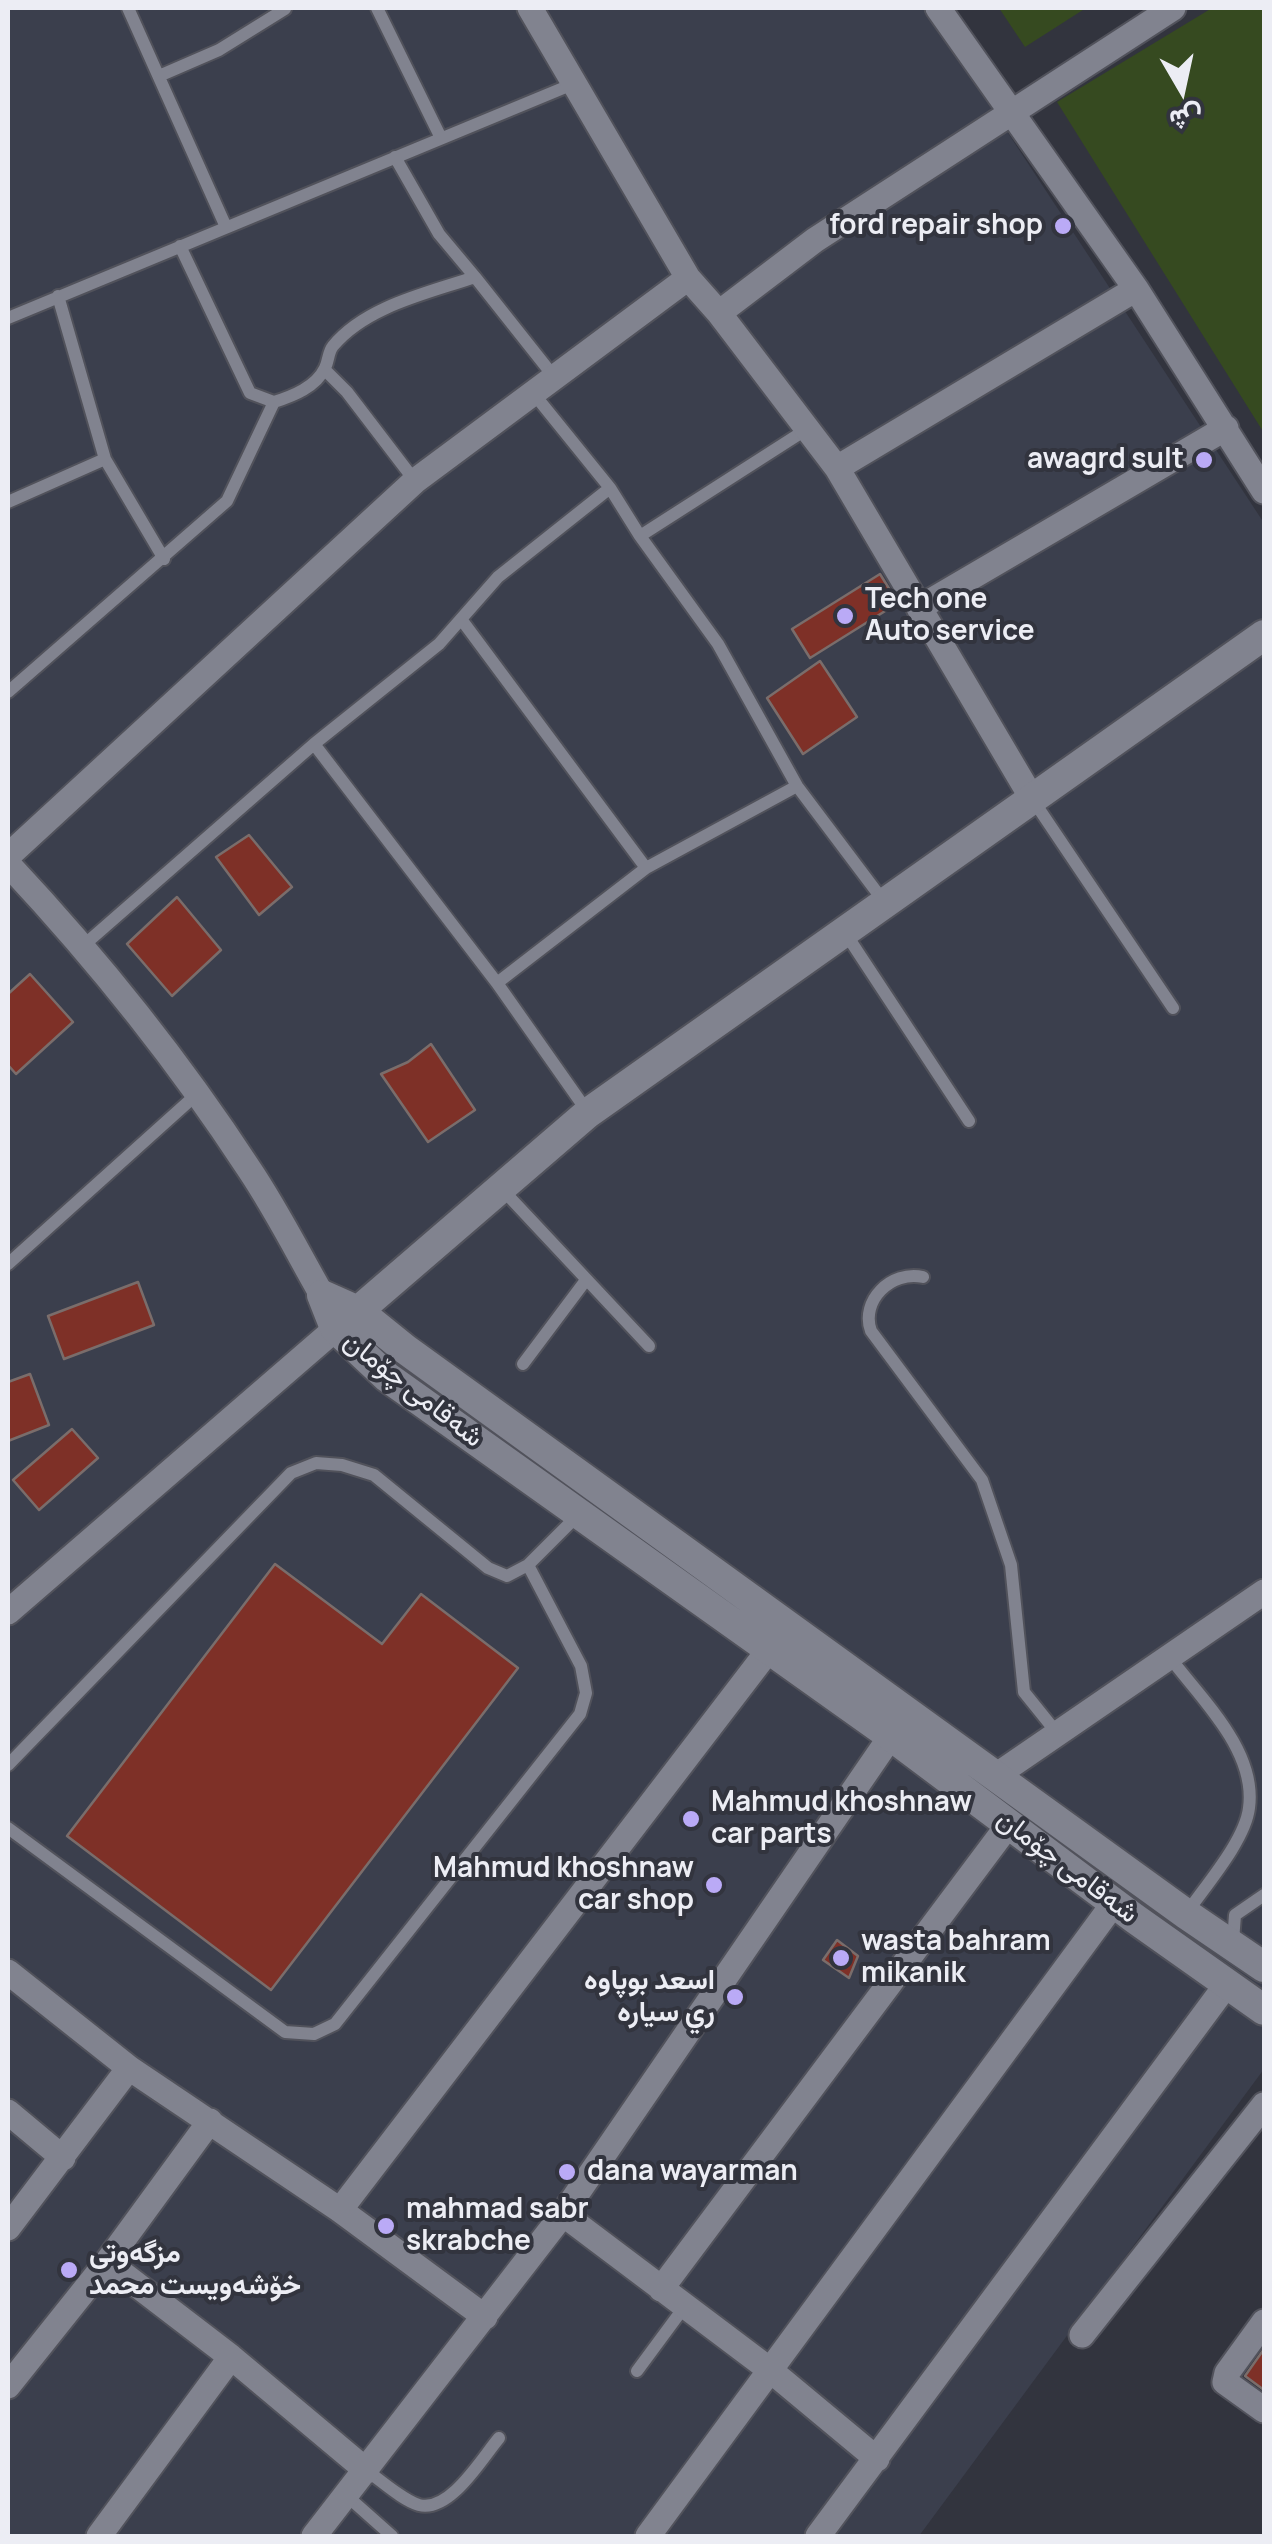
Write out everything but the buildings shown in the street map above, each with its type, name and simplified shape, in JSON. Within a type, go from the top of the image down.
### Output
[{"type":"street","points":[[530,8],[688,278],[720,313],[836,468],[1033,800]]},
{"type":"street","points":[[938,8],[1136,289],[1264,492]]},
{"type":"street","points":[[720,313],[815,240],[1173,8]]},
{"type":"street","points":[[322,1295],[250,1170],[196,1094],[84,946],[8,860],[415,481],[688,278]]},
{"type":"street","points":[[836,468],[1136,289]]},
{"type":"street","points":[[919,608],[1226,428]]},
{"type":"street","points":[[8,1612],[588,1113],[1264,635]]},
{"type":"street","name":"شەقامی چۆمان","points":[[322,1295],[347,1320],[386,1377],[891,1736],[1264,2010]]},
{"type":"street","name":"شەقامی چۆمان","points":[[347,1320],[405,1349],[1264,1967]]},
{"type":"street","points":[[386,1377],[405,1349]]},
{"type":"street","points":[[996,1775],[1264,1592]]},
{"type":"street","points":[[340,2210],[768,1651]]},
{"type":"street","points":[[314,2536],[563,2214],[891,1736]]},
{"type":"street","points":[[661,2288],[1009,1824]]},
{"type":"street","points":[[648,2536],[1114,1902]]},
{"type":"street","points":[[8,1972],[129,2068],[340,2210],[485,2317]]},
{"type":"street","points":[[818,2536],[1227,1984]]},
{"type":"street","points":[[8,2228],[129,2068]]},
{"type":"street","points":[[1082,2335],[1264,2105]]},
{"type":"street","points":[[8,2112],[63,2158]]},
{"type":"street","points":[[8,2386],[210,2122]]},
{"type":"street","points":[[563,2214],[770,2370],[876,2459]]},
{"type":"street","points":[[106,2262],[232,2357],[367,2471]]},
{"type":"street","points":[[1264,2322],[1227,2372],[1225,2382],[1264,2410]]},
{"type":"street","points":[[99,2536],[232,2357]]},
{"type":"lane","points":[[128,8],[226,228]]},
{"type":"lane","points":[[160,76],[219,50],[286,8]]},
{"type":"lane","points":[[378,8],[441,138]]},
{"type":"lane","points":[[8,318],[573,84]]},
{"type":"lane","points":[[396,157],[439,234],[556,378]]},
{"type":"lane","points":[[180,246],[250,393],[274,402],[300,393],[325,370],[330,348],[363,322],[393,305],[474,277]]},
{"type":"lane","points":[[58,296],[105,459],[164,559]]},
{"type":"lane","points":[[325,370],[347,392],[415,481]]},
{"type":"lane","points":[[534,394],[610,488],[718,644],[797,786],[885,903]]},
{"type":"lane","points":[[8,692],[227,502],[274,402]]},
{"type":"lane","points":[[640,536],[807,429]]},
{"type":"lane","points":[[8,502],[105,459]]},
{"type":"lane","points":[[84,946],[314,744],[439,644],[498,578],[610,488]]},
{"type":"lane","points":[[461,619],[646,868]]},
{"type":"lane","points":[[314,744],[497,983],[588,1113]]},
{"type":"lane","points":[[497,983],[646,868],[797,786]]},
{"type":"lane","points":[[1033,800],[1173,1008]]},
{"type":"lane","points":[[844,930],[969,1121]]},
{"type":"lane","points":[[8,1264],[196,1094]]},
{"type":"lane","points":[[500,1186],[649,1346]]},
{"type":"lane","points":[[922,1277],[913,1274],[883,1288],[869,1303],[866,1317],[871,1331],[982,1480],[1012,1565],[1024,1692],[1057,1733]]},
{"type":"lane","points":[[523,1364],[586,1280]]},
{"type":"lane","points":[[8,1765],[291,1473],[316,1463],[342,1464],[374,1474],[488,1568],[507,1576],[528,1565],[578,1515]]},
{"type":"lane","points":[[8,1828],[285,2032],[314,2034],[335,2024],[580,1714],[586,1693],[581,1666],[528,1565]]},
{"type":"lane","points":[[1168,1656],[1235,1744],[1245,1767],[1249,1794],[1249,1811],[1232,1847],[1186,1914]]},
{"type":"lane","points":[[1233,1944],[1234,1915],[1264,1895]]},
{"type":"lane","points":[[637,2371],[685,2306]]},
{"type":"lane","points":[[367,2471],[418,2505],[434,2506],[450,2498],[499,2438]]},
{"type":"lane","points":[[346,2496],[392,2536]]},
{"type":"shaded area","points":[[8,8],[926,8],[1264,523],[1264,2069],[919,2536],[8,2536]]},
{"type":"green space","points":[[999,8],[1086,8],[1025,47]]},
{"type":"green space","points":[[1212,8],[1264,8],[1264,433],[1057,102]]},
{"type":"place","name":"ford repair shop","points":[[1063,226]]},
{"type":"place","name":"awagrd sult","points":[[1204,460]]},
{"type":"place","name":"Tech one Auto service","points":[[845,616]]},
{"type":"place","name":"Mahmud khoshnaw car parts","points":[[691,1819]]},
{"type":"place","name":"Mahmud khoshnaw car shop","points":[[714,1885]]},
{"type":"place","name":"wasta bahram mikanik","points":[[841,1958]]},
{"type":"place","name":"اسعد بوپاوه ري سياره","points":[[735,1997]]},
{"type":"place","name":"dana wayarman","points":[[567,2172]]},
{"type":"place","name":"mahmad sabr skrabche","points":[[386,2226]]},
{"type":"place","name":"مزگەوتی خۆشەویست محمد","points":[[69,2270]]}]
